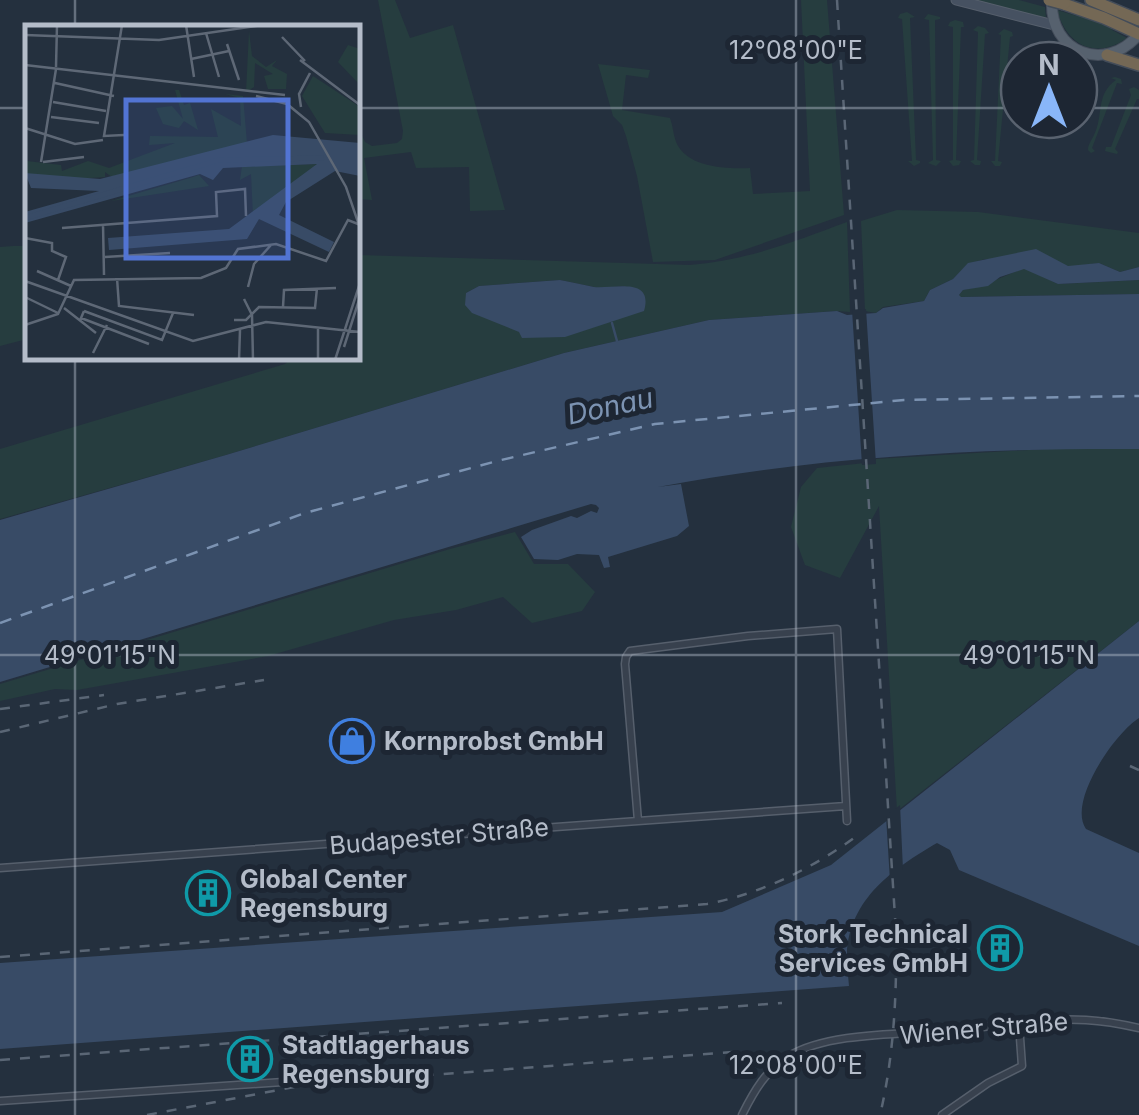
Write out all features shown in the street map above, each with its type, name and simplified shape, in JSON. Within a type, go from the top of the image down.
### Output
[{"type":"highway","points":[[1091,0],[1130,20],[1139,34]]},
{"type":"highway","points":[[1055,2],[1130,20]]},
{"type":"highway","points":[[1107,55],[1139,64]]},
{"type":"main road","points":[[956,0],[1054,25]]},
{"type":"main road","points":[[1055,2],[1054,25],[1061,37],[1083,53],[1107,55],[1130,45],[1139,34]]},
{"type":"street","points":[[638,821],[626,657],[636,649],[837,629],[847,820]]},
{"type":"street","name":"Budapester Straße","points":[[0,868],[846,806]]},
{"type":"street","name":"Wiener Straße","points":[[742,1115],[755,1090],[777,1064],[791,1054],[836,1039],[1083,1020],[1139,1028]]},
{"type":"street","points":[[942,1115],[988,1083],[1022,1066],[1019,1024]]},
{"type":"street","points":[[0,1101],[312,1080]]},
{"type":"green space","points":[[378,0],[395,0],[410,38],[453,25],[505,210],[470,211],[469,167],[416,168],[411,152],[364,158],[372,200],[360,199],[360,131],[372,146],[397,143],[403,131]]},
{"type":"green space","points":[[801,0],[827,0],[844,215],[715,260],[653,262],[626,136],[613,116],[598,64],[650,70],[648,78],[626,75],[622,110],[670,118],[676,142],[689,157],[719,167],[750,168],[753,194],[810,191]]},
{"type":"green space","points":[[975,0],[1019,0],[1045,7],[1046,19]]},
{"type":"green space","points":[[1057,10],[1112,28],[1127,38],[1099,48],[1099,40],[1075,40]]},
{"type":"green space","points":[[907,12],[915,17],[910,18],[916,160],[920,163],[914,166],[908,161],[912,161],[902,19],[898,18]]},
{"type":"green space","points":[[928,14],[940,17],[935,20],[936,160],[941,161],[936,166],[928,163],[933,160],[929,20],[924,19]]},
{"type":"green space","points":[[955,20],[963,22],[964,27],[956,160],[961,161],[953,166],[949,161],[953,160],[953,27],[948,26]]},
{"type":"green space","points":[[978,26],[989,33],[985,34],[977,160],[981,161],[975,165],[970,161],[974,160],[978,32],[973,30]]},
{"type":"green space","points":[[1004,29],[1013,36],[1001,40],[998,34]]},
{"type":"green space","points":[[999,77],[1000,166],[991,161],[995,161]]},
{"type":"green space","points":[[1111,78],[1121,79],[1122,84],[1117,83],[1099,130],[1102,99],[1116,80]]},
{"type":"green space","points":[[1129,89],[1139,90],[1139,99],[1115,149],[1118,152],[1105,151],[1111,147],[1131,95]]},
{"type":"green space","points":[[897,210],[978,212],[1139,233],[1139,267],[1120,272],[1099,263],[1068,267],[985,259],[968,264],[953,279],[930,290],[924,301],[883,307],[876,313],[865,311],[861,221]]},
{"type":"green space","points":[[847,222],[850,312],[709,320],[564,353],[0,519],[0,449],[290,360],[360,360],[360,255],[690,265],[789,243]],"holes":[[[560,280],[599,288],[626,286],[519,332],[466,293],[479,286]]]},
{"type":"green space","points":[[25,246],[25,340],[0,346],[0,247]]},
{"type":"green space","points":[[1024,268],[1058,284],[1139,280],[1139,294],[959,295],[963,290]]},
{"type":"green space","points":[[1062,448],[1139,449],[1139,621],[897,811],[879,506],[840,578],[805,565],[791,527],[801,487],[817,468],[876,459]]},
{"type":"green space","points":[[515,532],[534,564],[568,564],[595,592],[582,611],[532,623],[503,597],[456,610],[394,620],[268,656],[0,701],[0,684]]},
{"type":"water","name":"Donau","points":[[1036,249],[1068,266],[1099,263],[1120,272],[1139,267],[1139,280],[1058,284],[1024,269],[1000,277],[988,286],[963,290],[959,295],[1139,294],[1139,449],[897,456],[777,468],[658,487],[681,484],[689,526],[677,536],[608,557],[610,567],[604,568],[599,555],[534,559],[521,537],[571,516],[597,513],[599,508],[591,504],[0,682],[0,520],[564,353],[709,320],[837,311],[847,315],[876,313],[883,308],[924,301],[930,290],[953,279],[968,263]]},
{"type":"water","points":[[560,280],[594,287],[638,289],[646,300],[644,311],[565,337],[522,338],[519,332],[472,313],[465,305],[466,293],[479,286]]},
{"type":"water","points":[[1139,621],[1139,718],[1118,738],[1096,769],[1083,802],[1082,817],[1086,829],[1139,853],[1139,946],[959,870],[950,850],[937,843],[890,875],[865,901],[850,934],[849,986],[0,1049],[0,963],[722,912],[831,865]]},
{"type":"pier","points":[[866,309],[876,464],[862,465],[852,310]]},
{"type":"pier","points":[[900,805],[903,870],[890,881],[886,816]]},
{"type":"waterway","points":[[612,323],[617,341]]},
{"type":"ferry route","points":[[0,623],[305,513],[497,461],[655,424],[904,400],[1139,396]]},
{"type":"railway","points":[[837,0],[896,933],[894,1024],[880,1115]]},
{"type":"railway","points":[[0,732],[117,704],[264,680]]},
{"type":"railway","points":[[0,709],[104,695]]},
{"type":"railway","points":[[1130,766],[1139,770]]},
{"type":"railway","points":[[0,957],[707,904],[784,879],[854,838]]},
{"type":"railway","points":[[0,1060],[782,1003]]},
{"type":"railway","points":[[147,1115],[310,1084],[734,1052]]},
{"type":"place","name":"Kornprobst GmbH","points":[[352,741]]},
{"type":"place","name":"Global Center Regensburg","points":[[208,893]]},
{"type":"place","name":"Stork Technical Services GmbH","points":[[1000,948]]},
{"type":"place","name":"Stadtlagerhaus Regensburg","points":[[250,1059]]}]
